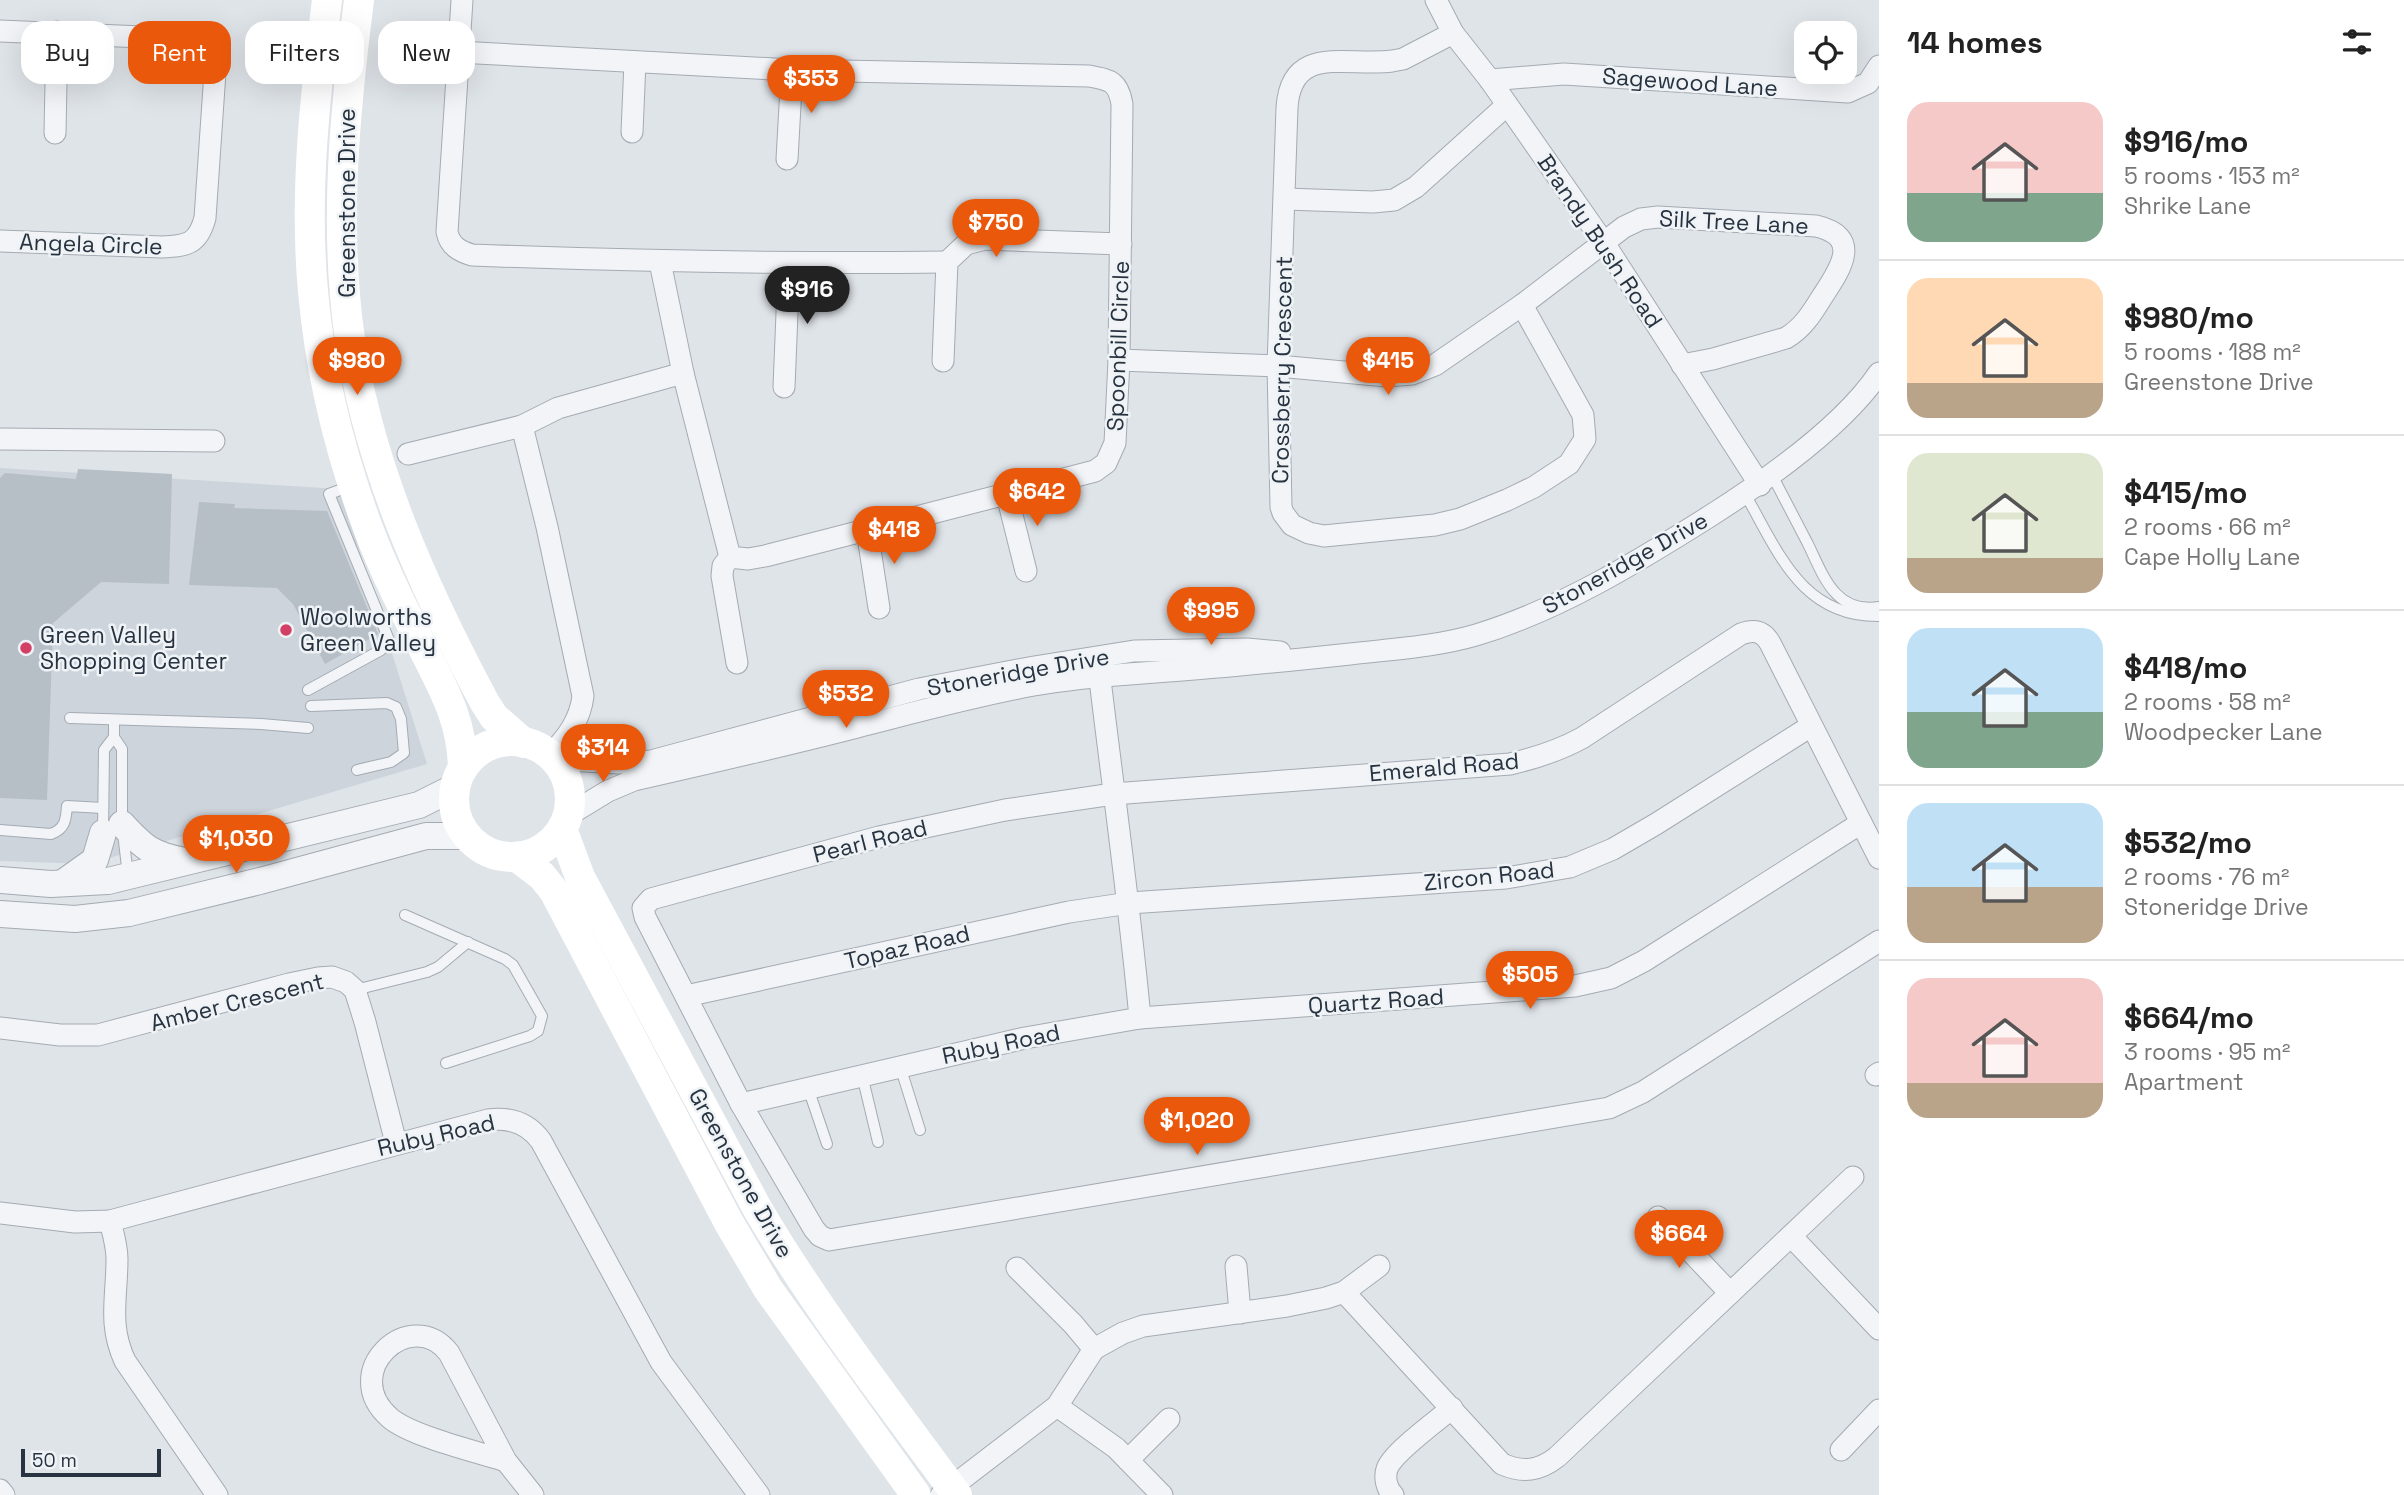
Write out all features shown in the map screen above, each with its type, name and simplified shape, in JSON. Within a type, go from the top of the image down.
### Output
[{"type":"main road","name":"Greenstone Drive","points":[[327,0],[313,132],[311,251],[320,347],[336,424],[341,490],[386,570],[455,714],[463,744],[459,777]]},
{"type":"main road","name":"Greenstone Drive","points":[[359,0],[344,128],[342,242],[349,334],[360,387],[381,470],[430,594],[494,717],[542,752]]},
{"type":"main road","points":[[505,742],[542,752],[563,772],[568,783],[570,800],[565,822],[555,838],[540,850],[517,857],[489,852],[467,836],[456,816],[454,798],[459,777],[476,754],[487,747],[505,742]]},
{"type":"main road","name":"Greenstone Drive","points":[[565,822],[580,877],[763,1219],[950,1493]]},
{"type":"main road","name":"Greenstone Drive","points":[[517,857],[542,876],[554,891],[729,1223],[768,1289],[916,1495]]},
{"type":"street","points":[[461,21],[463,0]]},
{"type":"street","name":"Brandy Bush Road","points":[[1436,0],[1453,33],[1490,80],[1604,243],[1759,485]]},
{"type":"street","points":[[0,31],[21,31]]},
{"type":"street","name":"Crossberry Crescent","points":[[1453,33],[1403,59],[1380,63],[1320,62],[1307,66],[1292,82],[1288,95],[1278,366],[1281,507],[1292,525],[1308,533],[1324,536],[1435,525],[1460,519],[1507,500],[1560,471],[1574,457],[1585,439],[1585,422],[1579,405],[1522,306]]},
{"type":"street","name":"Angela Circle","points":[[0,241],[162,247],[187,244],[196,239],[205,218],[214,58],[201,42],[190,39],[114,35]]},
{"type":"street","name":"Spoonbill Circle","points":[[475,53],[792,70],[1089,76],[1109,80],[1119,89],[1122,104],[1119,360],[1115,443],[1106,463],[1095,471],[1007,495],[748,559],[730,557]]},
{"type":"street","points":[[632,132],[635,62]]},
{"type":"street","name":"Sagewood Lane","points":[[1490,80],[1564,74],[1848,92],[1868,83],[1879,66]]},
{"type":"street","points":[[787,159],[792,70]]},
{"type":"street","points":[[55,132],[56,84]]},
{"type":"street","points":[[456,84],[447,232],[454,246],[471,255],[789,264],[947,262],[966,244],[985,239],[1121,244]]},
{"type":"street","points":[[1285,199],[1373,202],[1394,200],[1416,187],[1507,104]]},
{"type":"street","name":"Silk Tree Lane","points":[[1604,243],[1624,227],[1649,217],[1816,226],[1833,232],[1840,238],[1844,251],[1842,265],[1799,329],[1786,338],[1682,365]]},
{"type":"street","points":[[1119,360],[1278,366],[1387,376],[1412,374],[1435,365],[1522,306],[1604,243]]},
{"type":"street","points":[[660,262],[683,373],[730,557],[723,566],[722,576],[737,663]]},
{"type":"street","points":[[943,361],[947,262]]},
{"type":"street","points":[[784,387],[789,264]]},
{"type":"street","points":[[1694,383],[1713,359]]},
{"type":"street","points":[[408,454],[522,426],[558,408],[683,373]]},
{"type":"street","name":"Stoneridge Drive","points":[[565,822],[608,791],[634,780],[971,698],[1036,685],[1099,667],[1134,652],[1235,649],[1324,657],[1430,645],[1475,635],[1518,620],[1584,589],[1672,540],[1759,485],[1844,413],[1879,373]]},
{"type":"street","points":[[522,426],[547,527],[583,696],[581,712],[565,741],[542,752]]},
{"type":"street","points":[[0,439],[214,441]]},
{"type":"street","points":[[1007,495],[1026,571]]},
{"type":"street","points":[[867,530],[879,608]]},
{"type":"street","name":"Emerald Road","points":[[1112,794],[1510,764],[1536,758],[1558,751],[1581,738],[1741,634],[1754,631],[1766,636],[1811,726]]},
{"type":"street","points":[[1099,667],[1112,794],[1129,903],[1140,1018]]},
{"type":"street","name":"Stoneridge Drive","points":[[542,752],[618,763],[651,761],[919,690],[1099,667]]},
{"type":"street","points":[[1811,726],[1879,858]]},
{"type":"street","name":"Zircon Road","points":[[1129,903],[1506,878],[1570,867],[1613,849],[1656,824],[1811,726]]},
{"type":"street","points":[[0,880],[63,883],[112,872],[191,862],[419,806],[459,777]]},
{"type":"street","name":"Pearl Road","points":[[687,996],[645,917],[643,908],[651,899],[879,837],[1005,810],[1112,794]]},
{"type":"street","points":[[63,883],[91,864],[98,855],[109,822],[150,851],[191,862]]},
{"type":"street","name":"Quartz Road","points":[[1140,1018],[1596,983],[1625,973],[1861,822]]},
{"type":"street","points":[[0,914],[75,919],[129,913],[426,836],[467,836]]},
{"type":"street","points":[[112,872],[110,889],[123,894],[220,877],[232,876],[260,881]]},
{"type":"street","name":"Topaz Road","points":[[687,996],[1069,912],[1129,903]]},
{"type":"street","points":[[687,996],[741,1104],[820,1236],[829,1240],[1609,1108],[1643,1092],[1879,941]]},
{"type":"street","name":"Amber Crescent","points":[[0,1028],[60,1035],[98,1035],[318,978],[339,979],[355,990],[396,1143]]},
{"type":"street","name":"Ruby Road","points":[[741,1104],[1025,1038],[1140,1018]]},
{"type":"street","name":"Ruby Road","points":[[0,1213],[75,1222],[110,1221],[396,1143],[495,1119],[515,1121],[535,1132],[661,1362],[759,1495]]},
{"type":"street","points":[[1344,1292],[1502,1464],[1516,1470],[1530,1470],[1545,1466],[1853,1177]]},
{"type":"street","points":[[1658,1217],[1730,1293]]},
{"type":"street","points":[[110,1221],[117,1258],[114,1327],[119,1348],[125,1362],[217,1495]]},
{"type":"street","points":[[1791,1236],[1879,1329]]},
{"type":"street","points":[[950,1493],[1058,1406],[1094,1349],[1143,1326],[1287,1307],[1344,1292],[1379,1265]]},
{"type":"street","points":[[1236,1266],[1240,1313]]},
{"type":"street","points":[[1017,1268],[1094,1349]]},
{"type":"street","points":[[506,1461],[412,1431],[390,1418],[374,1397],[370,1382],[372,1367],[380,1355],[405,1338],[431,1337],[441,1342],[506,1461],[533,1495]]},
{"type":"street","points":[[1058,1406],[1094,1430],[1162,1495]]},
{"type":"street","points":[[1393,1495],[1385,1478],[1387,1468],[1395,1456],[1452,1408]]},
{"type":"street","points":[[1840,1450],[1879,1410]]},
{"type":"street","points":[[1128,1460],[1169,1419]]},
{"type":"street","points":[[0,1490],[4,1495]]},
{"type":"lane","points":[[1759,485],[1834,593],[1856,606],[1879,607]]},
{"type":"lane","points":[[1759,485],[1782,559],[1802,587],[1838,608],[1879,616]]},
{"type":"lane","points":[[308,690],[381,650],[389,640],[341,490]]},
{"type":"lane","points":[[311,706],[387,703],[396,707],[404,738],[404,753],[391,762],[357,770]]},
{"type":"lane","points":[[70,718],[308,728]]},
{"type":"lane","points":[[112,872],[109,822],[122,749],[114,737],[114,720]]},
{"type":"lane","points":[[112,872],[104,750],[114,737]]},
{"type":"lane","points":[[0,830],[51,834],[57,832],[64,825],[67,806],[109,822]]},
{"type":"lane","points":[[405,915],[494,953],[513,965],[542,1016],[538,1031],[530,1036],[446,1063]]},
{"type":"lane","points":[[355,990],[427,972],[438,967],[468,942]]},
{"type":"lane","points":[[900,1066],[920,1130]]},
{"type":"lane","points":[[862,1075],[878,1142]]},
{"type":"lane","points":[[808,1088],[827,1144]]},
{"type":"shaded area","name":"Green Valley Shopping Center","points":[[0,468],[340,489],[427,764],[89,864],[0,861]]},
{"type":"building","name":"Green Valley Shopping Center","points":[[78,469],[172,474],[169,584],[101,582],[53,623],[47,800],[0,798],[0,478],[5,473],[76,479]]},
{"type":"building","points":[[199,502],[235,504],[234,508],[327,511],[378,634],[325,664],[293,604],[277,588],[189,585]]},
{"type":"place","name":"Woolworths Green Valley","points":[[286,630]]},
{"type":"place","name":"Green Valley Shopping Center","points":[[26,648]]}]
